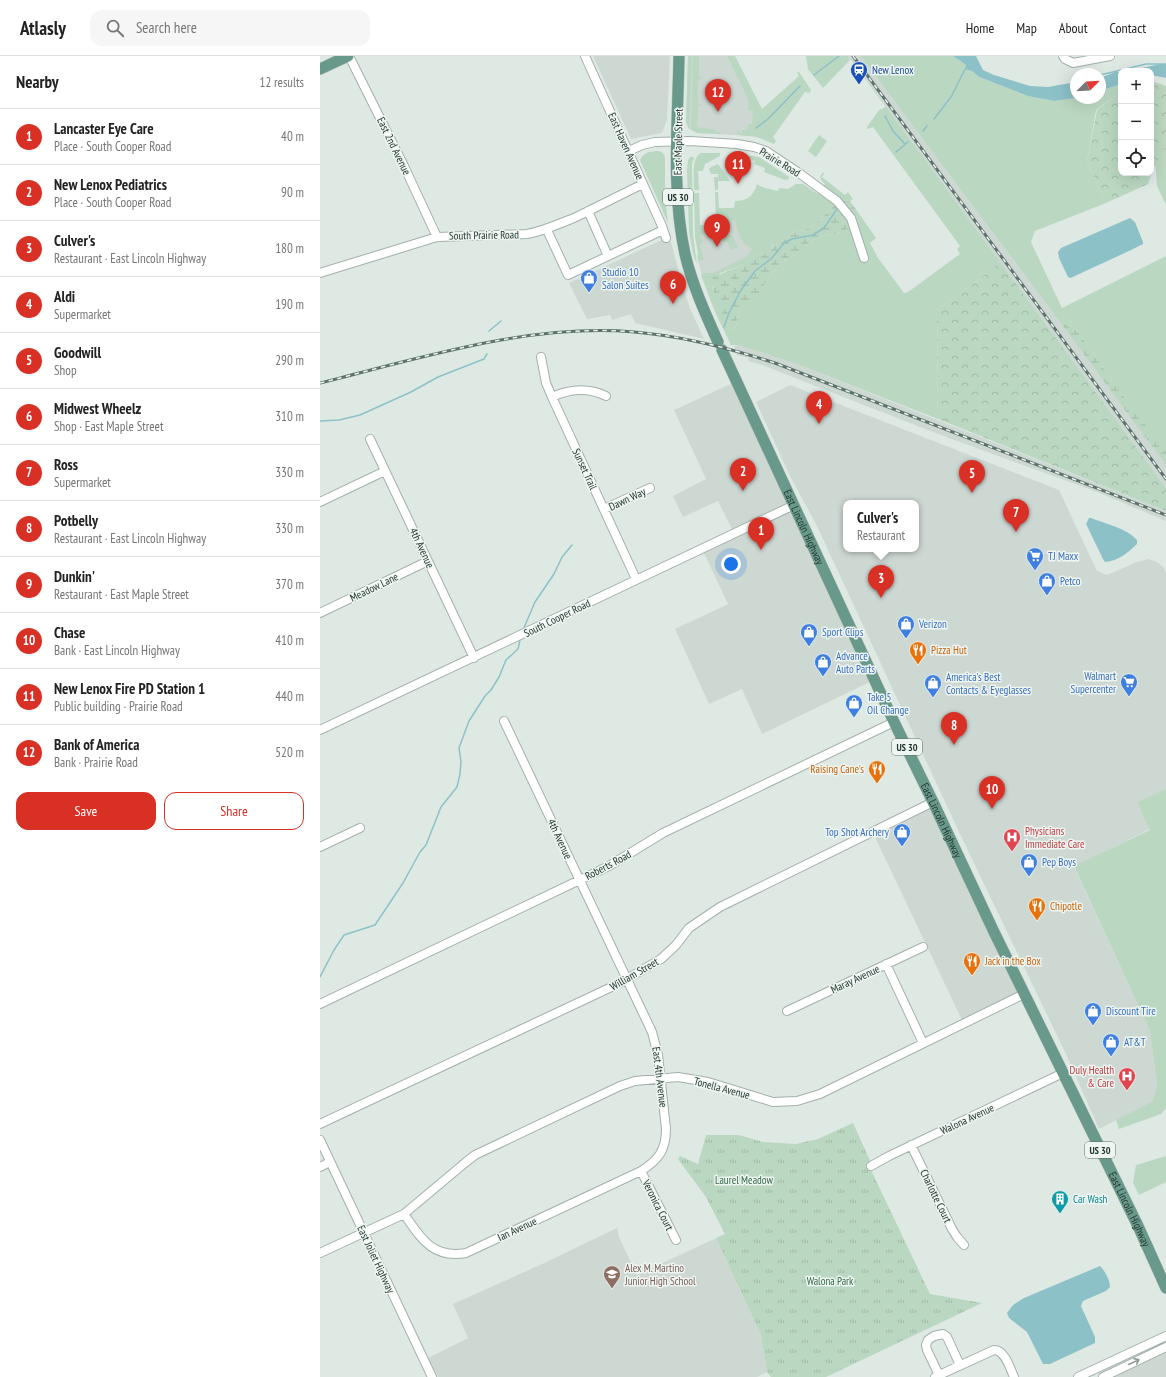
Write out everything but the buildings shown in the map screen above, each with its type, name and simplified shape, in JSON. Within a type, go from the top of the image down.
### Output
[{"type":"main road","points":[[320,69],[348,56]]},
{"type":"main road","name":"East Maple Street","points":[[679,56],[677,182],[684,252],[694,285],[720,346]]},
{"type":"main road","name":"East Lincoln Highway","points":[[720,346],[894,722],[934,802],[1024,994],[1132,1214],[1166,1288]]},
{"type":"street","name":"East 2nd Avenue","points":[[348,56],[403,164],[437,237]]},
{"type":"street","name":"East Haven Avenue","points":[[585,56],[629,151],[662,226],[664,234],[608,256]]},
{"type":"street","points":[[1063,56],[1065,59],[1073,63],[1108,56]]},
{"type":"street","name":"Prairie Road","points":[[629,151],[642,145],[655,142],[737,144],[766,151],[837,201],[852,218],[864,258]]},
{"type":"street","name":"South Prairie Road","points":[[320,273],[437,237],[527,234],[547,230],[643,184]]},
{"type":"street","points":[[547,230],[568,274],[608,256],[588,211]]},
{"type":"street","name":"Sunset Trail","points":[[541,357],[546,383],[636,579]]},
{"type":"street","points":[[552,397],[563,392],[576,389],[596,391],[606,396]]},
{"type":"street","name":"4th Avenue","points":[[370,439],[474,658]]},
{"type":"street","points":[[320,502],[385,471]]},
{"type":"street","name":"Dawn Way","points":[[604,509],[650,488]]},
{"type":"street","name":"South Cooper Road","points":[[320,730],[794,505]]},
{"type":"street","name":"Meadow Lane","points":[[320,613],[428,561]]},
{"type":"street","name":"4th Avenue","points":[[504,721],[627,979]]},
{"type":"street","name":"Roberts Road","points":[[320,1004],[609,866],[663,832],[894,722]]},
{"type":"street","name":"William Street","points":[[320,1124],[599,994],[661,959],[676,945],[689,928],[720,907],[934,802]]},
{"type":"street","points":[[320,847],[360,828]]},
{"type":"street","name":"Maray Avenue","points":[[787,1011],[923,947]]},
{"type":"street","points":[[886,964],[924,1043]]},
{"type":"street","name":"East 4th Avenue","points":[[627,979],[652,1032],[656,1045],[666,1140],[660,1155],[653,1163],[641,1170]]},
{"type":"street","name":"Tonella Avenue","points":[[320,1253],[404,1214],[475,1155],[620,1086],[635,1081],[678,1077],[708,1082],[773,1102],[797,1101],[820,1094],[1024,994]]},
{"type":"street","name":"Walona Avenue","points":[[871,1166],[911,1145],[1063,1073]]},
{"type":"street","name":"East Joliet Highway","points":[[320,1140],[432,1377]]},
{"type":"street","name":"Charlotte Court","points":[[911,1145],[952,1229],[964,1245]]},
{"type":"street","points":[[320,1167],[330,1162]]},
{"type":"street","name":"Ian Avenue","points":[[404,1214],[422,1240],[432,1249],[444,1254],[458,1255],[466,1253],[641,1170]]},
{"type":"street","name":"Veronica Court","points":[[641,1170],[676,1240]]},
{"type":"street","points":[[960,1365],[947,1337],[943,1334],[934,1336],[928,1340],[926,1347],[937,1376],[992,1350],[997,1350],[1003,1354],[1014,1377]]},
{"type":"street","points":[[1078,1377],[1166,1336]]},
{"type":"street","points":[[1103,1377],[1166,1347]]},
{"type":"shaded area","points":[[593,56],[670,56],[667,120],[662,133],[631,139]]},
{"type":"shaded area","points":[[688,56],[727,56],[754,110],[753,125],[750,136],[697,133],[688,128],[686,122]]},
{"type":"shaded area","points":[[848,56],[865,56],[1015,262],[1116,396],[1166,465],[1166,488]]},
{"type":"shaded area","points":[[737,216],[756,254],[703,280],[697,257],[698,253],[695,236]]},
{"type":"shaded area","points":[[670,238],[690,308],[704,339],[635,323],[631,314],[612,320],[610,315],[587,319],[569,283],[664,239]]},
{"type":"shaded area","points":[[738,345],[794,363],[1166,511],[1166,521],[1097,492],[938,434],[762,365],[748,361],[749,358],[737,355],[734,346]]},
{"type":"shaded area","points":[[735,382],[874,680],[762,734],[742,689],[709,704],[675,629],[728,604],[702,549],[733,531],[718,501],[683,517],[673,496],[706,479],[674,410]]},
{"type":"shaded area","points":[[790,385],[1059,490],[1097,571],[1107,575],[1137,562],[1149,559],[1157,562],[1164,568],[1166,573],[1166,789],[1137,802],[1150,829],[1074,867],[1150,1031],[1157,1083],[1153,1101],[1099,1129],[1066,1054],[960,834],[816,524],[790,476],[756,402]]},
{"type":"shaded area","points":[[932,804],[1017,992],[962,1020],[873,833]]},
{"type":"shaded area","name":"Alex M. Martino Junior High School","points":[[617,1228],[619,1237],[637,1275],[716,1238],[761,1335],[767,1372],[757,1377],[438,1377],[428,1358],[468,1338],[453,1304]]},
{"type":"shaded area","points":[[1166,1349],[1166,1377],[1106,1377]]},
{"type":"green space","points":[[688,56],[692,56],[689,129],[686,122]]},
{"type":"green space","points":[[693,56],[699,56],[699,76],[703,78],[698,80],[698,103],[702,105],[698,106],[697,127],[715,129],[716,132],[720,132],[720,134],[697,133],[691,130]]},
{"type":"green space","points":[[727,56],[735,56],[762,109],[799,76],[797,72],[799,72],[811,90],[810,93],[805,92],[773,137],[776,141],[774,144],[757,137],[740,135],[737,133],[738,130],[739,133],[742,133],[742,130],[747,130],[748,124],[752,124],[753,111],[748,110],[749,101]]},
{"type":"green space","points":[[806,56],[848,56],[850,60],[823,88],[808,69]]},
{"type":"green space","points":[[861,56],[953,56],[966,65],[966,69],[972,71],[979,77],[1028,96],[1054,101],[1070,99],[1070,104],[1104,104],[1096,110],[1087,162],[1106,203],[1035,231],[1031,242],[1062,308],[1166,256],[1166,458],[1070,320],[1063,326]]},
{"type":"green space","points":[[1154,82],[1166,86],[1166,150],[1163,149],[1154,168]]},
{"type":"green space","points":[[1118,85],[1118,94],[1106,103],[1106,89]]},
{"type":"green space","points":[[1118,94],[1118,176],[1151,176],[1148,184],[1106,203],[1087,162],[1097,110]]},
{"type":"green space","points":[[886,107],[1000,262],[937,310],[938,419],[794,363],[738,345],[731,345],[715,312],[701,275],[704,273],[713,273],[744,258],[749,254],[752,249],[742,239],[735,220],[731,221],[731,226],[726,223],[700,236],[703,240],[700,245],[704,260],[698,261],[695,235],[694,193],[699,193],[700,225],[716,225],[715,192],[718,192],[719,208],[734,208],[735,201],[747,199],[754,192],[757,184],[777,191],[780,188],[788,189],[796,184],[803,184],[818,194],[825,184],[821,179],[823,172],[824,174],[822,177],[845,195],[848,192],[853,199],[850,201],[836,200],[831,209],[814,225],[804,230],[792,233],[780,243],[773,245],[769,253],[759,253],[743,265],[720,273],[712,287],[722,313],[731,330],[735,328],[741,310],[761,289],[780,263],[793,256],[817,237],[843,232],[860,215],[876,238],[870,243],[878,258],[904,293],[908,292],[960,254],[957,249],[960,246],[873,127],[868,129],[867,127],[879,110]]},
{"type":"green space","points":[[819,135],[827,141],[816,157],[808,151]]},
{"type":"green space","points":[[1163,149],[1166,150],[1166,205],[1157,186],[1155,159]]},
{"type":"green space","points":[[659,151],[663,153],[665,157],[665,195],[668,223],[640,160],[645,154]]},
{"type":"green space","points":[[701,153],[720,153],[720,156],[705,164],[703,171],[698,171],[699,190],[694,190],[694,164],[698,155]]},
{"type":"green space","points":[[739,154],[759,157],[789,177],[789,179],[785,180],[764,172],[765,168],[754,164],[755,161],[744,157],[743,161],[741,160]]},
{"type":"green space","points":[[691,156],[694,158],[692,164],[693,234],[697,265],[693,254],[689,231],[687,170],[688,160]]},
{"type":"green space","points":[[718,164],[730,181],[718,181],[718,190],[715,190],[714,177],[718,177],[718,174],[711,174],[709,169]]},
{"type":"green space","points":[[841,198],[844,201],[850,201],[860,215],[850,227],[843,232],[817,237],[793,256],[780,263],[761,289],[758,298],[741,310],[735,328],[731,330],[721,312],[715,296],[712,282],[713,277],[743,265],[759,253],[767,253],[775,244],[780,243],[792,233],[804,230],[814,225],[831,209],[836,200]]},
{"type":"green space","points":[[727,235],[733,237],[738,247],[731,250],[727,242],[725,243],[722,238],[714,242]]},
{"type":"green space","points":[[1000,262],[1166,488],[1166,511],[938,419],[937,310]]},
{"type":"green space","points":[[1070,320],[1118,389],[1166,452],[1166,465],[1063,326]]},
{"type":"green space","points":[[1166,789],[1166,1108],[1161,1114],[1119,1129],[1116,1120],[1153,1101],[1157,1083],[1150,1031],[1074,866],[1150,830],[1137,802]]},
{"type":"green space","name":"Walona Park","points":[[853,1123],[871,1163],[871,1170],[930,1294],[982,1303],[826,1377],[771,1377],[767,1372],[761,1335],[716,1238],[725,1234],[706,1197],[678,1159],[680,1156],[698,1164],[706,1135],[739,1135],[763,1142],[796,1144],[818,1139]]},
{"type":"green space","points":[[1166,1156],[1166,1182],[1139,1195],[1133,1183],[1136,1165]]},
{"type":"water","points":[[953,56],[976,56],[983,70],[1030,86],[1048,87],[1070,83],[1070,99],[1054,101],[1028,96],[979,77],[972,71],[965,69],[966,65]]},
{"type":"water","points":[[1166,64],[1166,78],[1154,76],[1154,68],[1142,68]]},
{"type":"water","points":[[1118,72],[1118,85],[1106,89],[1106,76]]},
{"type":"water","points":[[1130,218],[1135,222],[1143,244],[1071,278],[1068,277],[1059,258],[1058,252],[1061,248]]},
{"type":"water","points":[[1089,518],[1127,532],[1137,540],[1137,544],[1119,558],[1105,562],[1086,524]]},
{"type":"water","points":[[1100,1266],[1107,1276],[1110,1287],[1106,1291],[1083,1301],[1081,1306],[1095,1337],[1095,1343],[1050,1364],[1043,1364],[1027,1332],[1009,1318],[1007,1313],[1013,1305],[1024,1298]]},
{"type":"waterway","points":[[814,75],[839,56]]},
{"type":"waterway","points":[[1106,74],[1146,64],[1166,64]]},
{"type":"waterway","points":[[934,119],[951,97],[965,69]]},
{"type":"waterway","points":[[756,128],[768,119],[800,86]]},
{"type":"waterway","points":[[885,116],[893,131],[905,144]]},
{"type":"waterway","points":[[923,131],[927,126]]},
{"type":"waterway","points":[[896,152],[908,142]]},
{"type":"waterway","points":[[724,327],[729,313],[741,290],[755,271],[772,258],[784,243],[792,239],[813,235],[824,228],[837,209]]},
{"type":"waterway","points":[[489,331],[501,321]]},
{"type":"waterway","points":[[320,421],[339,420],[360,415],[411,392],[438,377],[484,359],[487,354]]},
{"type":"waterway","points":[[523,630],[535,602],[554,574],[562,557],[572,545]]},
{"type":"waterway","points":[[320,977],[334,950],[344,935],[375,925],[403,883],[420,852],[426,845],[441,807],[457,787],[461,762],[459,748],[469,721],[499,677],[506,660],[518,649],[520,640]]},
{"type":"railway","points":[[853,56],[1166,479]]},
{"type":"railway","points":[[320,383],[436,354],[516,338],[555,333],[595,331],[634,332],[670,336],[740,352],[775,363],[1166,515]]},
{"type":"place","name":"New Lenox","points":[[859,85]]},
{"type":"place","name":"Bank of America","points":[[718,112]]},
{"type":"place","name":"New Lenox Fire PD Station 1","points":[[738,184]]},
{"type":"place","name":"Dunkin'","points":[[717,247]]},
{"type":"place","name":"Studio 10 Salon Suites","points":[[589,293]]},
{"type":"place","name":"Midwest Wheelz","points":[[673,304]]},
{"type":"place","name":"Aldi","points":[[819,424]]},
{"type":"place","name":"New Lenox Pediatrics","points":[[743,491]]},
{"type":"place","name":"Goodwill","points":[[972,493]]},
{"type":"place","name":"Ross","points":[[1016,532]]},
{"type":"place","name":"Lancaster Eye Care","points":[[761,550]]},
{"type":"place","name":"TJ Maxx","points":[[1035,571]]},
{"type":"place","name":"Petco","points":[[1047,596]]},
{"type":"place","name":"Culver's","points":[[881,598]]},
{"type":"place","name":"Verizon","points":[[906,639]]},
{"type":"place","name":"Sport Clips","points":[[809,647]]},
{"type":"place","name":"Pizza Hut","points":[[918,665]]},
{"type":"place","name":"Advance Auto Parts","points":[[823,677]]},
{"type":"place","name":"Walmart Supercenter","points":[[1129,697]]},
{"type":"place","name":"America's Best Contacts & Eyeglasses","points":[[933,698]]},
{"type":"place","name":"Take 5 Oil Change","points":[[854,718]]},
{"type":"place","name":"Potbelly","points":[[954,745]]},
{"type":"place","name":"Raising Cane's","points":[[877,784]]},
{"type":"place","name":"Chase","points":[[992,809]]},
{"type":"place","name":"Top Shot Archery","points":[[902,847]]},
{"type":"place","name":"Physicians Immediate Care","points":[[1012,852]]},
{"type":"place","name":"Pep Boys","points":[[1029,877]]},
{"type":"place","name":"Chipotle","points":[[1037,921]]},
{"type":"place","name":"Jack in the Box","points":[[972,976]]},
{"type":"place","name":"Discount Tire","points":[[1093,1026]]},
{"type":"place","name":"AT&T","points":[[1111,1057]]},
{"type":"place","name":"Duly Health & Care","points":[[1127,1091]]},
{"type":"place","name":"Car Wash","points":[[1060,1214]]},
{"type":"place","name":"Alex M. Martino Junior High School","points":[[612,1289]]},
{"type":"park label","name":"Laurel Meadow","points":[[744,1180]]}]
